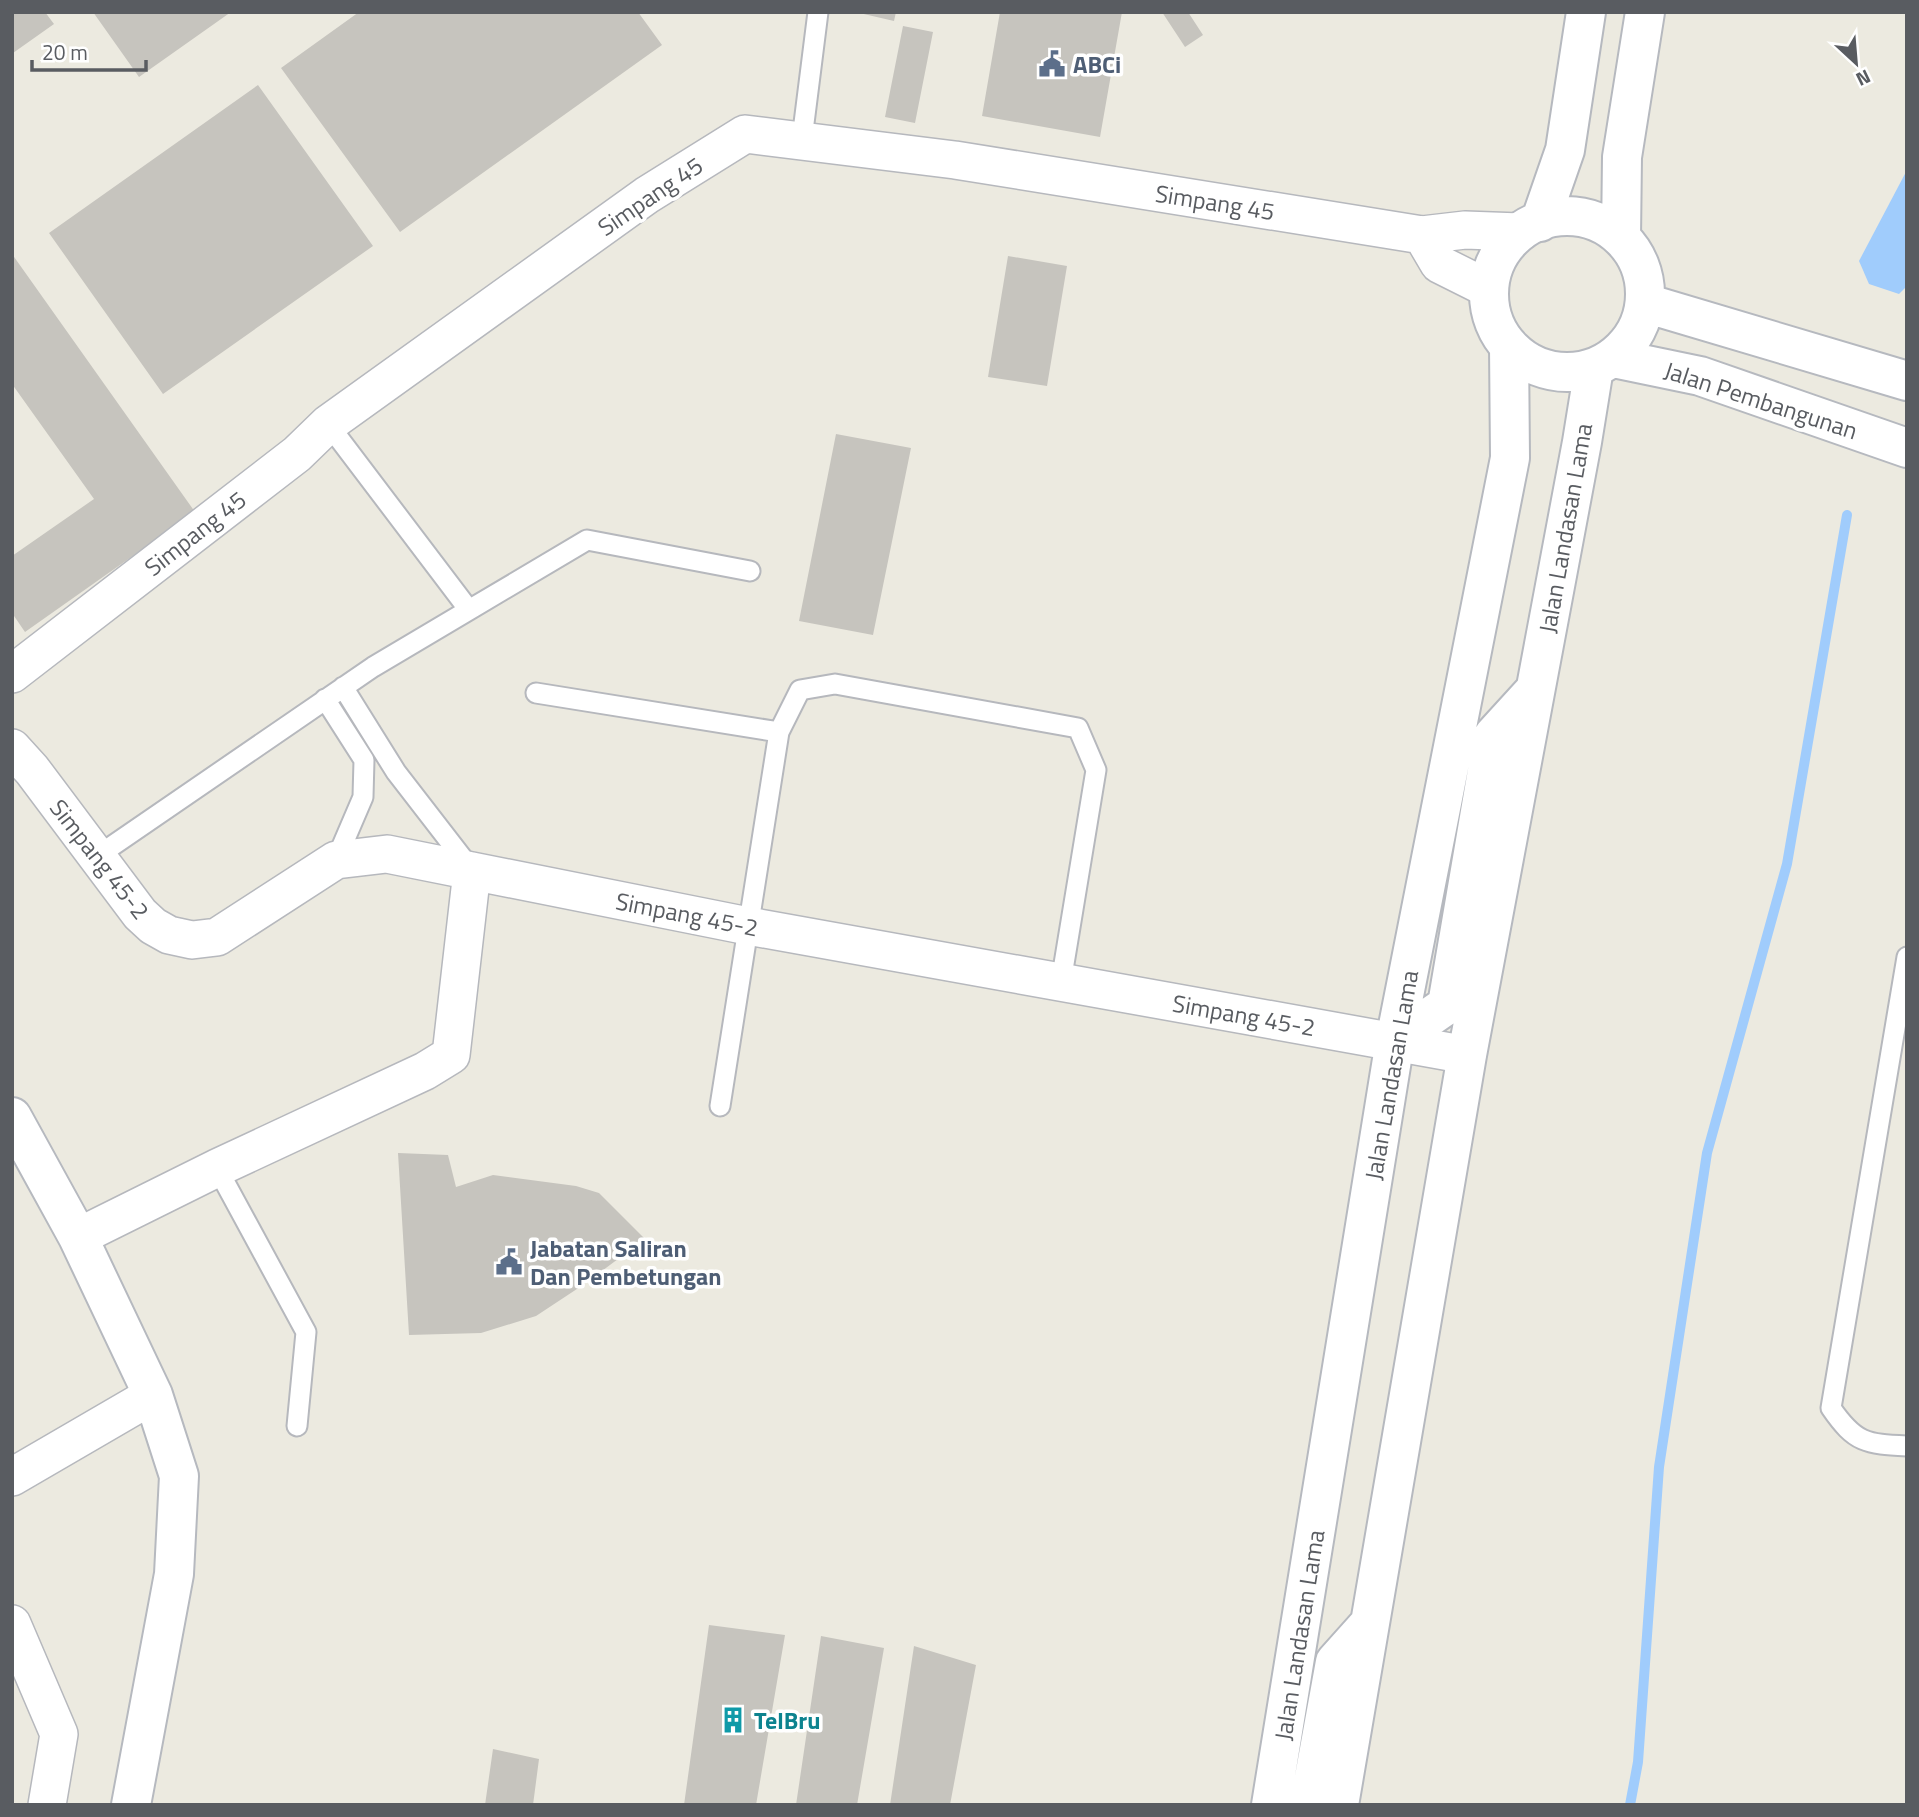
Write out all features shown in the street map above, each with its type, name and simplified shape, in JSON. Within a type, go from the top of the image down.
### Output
[{"type":"main road","points":[[1530,227],[1565,150],[1586,12]]},
{"type":"main road","points":[[1621,237],[1622,157],[1645,12]]},
{"type":"main road","points":[[1561,217],[1583,218],[1604,225],[1621,237],[1636,256],[1645,279],[1645,303],[1640,324],[1629,343],[1603,363],[1571,372],[1548,370],[1527,362],[1509,347],[1498,330],[1490,310],[1489,289],[1494,268],[1504,248],[1530,227],[1561,217]]},
{"type":"main road","points":[[1645,303],[1907,381]]},
{"type":"main road","name":"Jalan Landasan Lama","points":[[1271,1805],[1395,1041],[1510,458],[1509,347]]},
{"type":"main road","name":"Jalan Landasan Lama","points":[[1339,1805],[1466,1055],[1582,442],[1603,363]]},
{"type":"main road","name":"Jalan Pembangunan","points":[[1603,363],[1700,376],[1907,448]]},
{"type":"main road","points":[[1395,1041],[1447,1005],[1493,736],[1535,690]]},
{"type":"main road","points":[[12,1116],[78,1237],[153,1395],[179,1476],[175,1562],[131,1805]]},
{"type":"main road","points":[[1308,1805],[1335,1662],[1369,1624]]},
{"type":"street","name":"Simpang 45","points":[[12,674],[297,454],[328,424],[647,195],[745,134],[955,160],[1422,235],[1530,227]]},
{"type":"street","points":[[1422,235],[1439,264],[1489,289]]},
{"type":"street","name":"Simpang 45-2","points":[[12,748],[32,770],[140,914],[169,935],[192,940],[217,937],[336,860],[387,854],[748,926],[1466,1055]]},
{"type":"street","points":[[78,1237],[217,1168],[425,1071],[451,1055],[472,872]]},
{"type":"street","points":[[12,1477],[153,1395]]},
{"type":"street","points":[[12,1624],[59,1734],[47,1805]]},
{"type":"lane","points":[[802,139],[818,12]]},
{"type":"lane","points":[[328,424],[470,610]]},
{"type":"lane","points":[[96,857],[343,687],[587,540],[750,571]]},
{"type":"lane","points":[[720,1106],[779,732],[800,690],[835,684],[1078,728],[1096,770],[1061,982]]},
{"type":"lane","points":[[343,687],[396,772],[472,872]]},
{"type":"lane","points":[[536,694],[779,732]]},
{"type":"lane","points":[[325,699],[364,760],[363,797],[336,860]]},
{"type":"lane","points":[[1907,957],[1903,1006],[1831,1408],[1845,1429],[1872,1445],[1907,1446]]},
{"type":"lane","points":[[217,1168],[306,1332],[297,1426]]},
{"type":"water","points":[[1907,170],[1907,286],[1899,294],[1869,284],[1859,261]]},
{"type":"building","points":[[12,12],[45,12],[54,24],[13,53]]},
{"type":"building","points":[[93,12],[231,12],[139,77]]},
{"type":"building","points":[[359,12],[638,12],[662,45],[400,232],[281,68]]},
{"type":"building","points":[[855,12],[896,12],[894,21]]},
{"type":"building","name":"ABCi","points":[[1000,12],[1122,12],[1100,137],[982,116]]},
{"type":"building","name":"ABCi","points":[[1162,12],[1188,12],[1203,35],[1185,47]]},
{"type":"building","points":[[903,26],[933,32],[915,123],[885,117]]},
{"type":"building","points":[[258,85],[373,246],[163,394],[49,233]]},
{"type":"building","points":[[12,254],[195,512],[25,632],[12,613],[12,556],[94,499],[12,384]]},
{"type":"building","points":[[1008,256],[1067,266],[1047,386],[988,377]]},
{"type":"building","points":[[836,434],[911,448],[873,635],[799,621]]},
{"type":"building","name":"Jabatan Saliran Dan Pembetungan","points":[[398,1153],[448,1155],[456,1187],[493,1175],[576,1186],[599,1193],[645,1239],[536,1316],[481,1333],[409,1335]]},
{"type":"building","name":"TelBru","points":[[709,1625],[785,1635],[756,1805],[684,1805]]},
{"type":"building","name":"TelBru","points":[[821,1636],[884,1648],[857,1805],[796,1805]]},
{"type":"building","points":[[914,1646],[976,1665],[950,1805],[890,1805]]},
{"type":"building","points":[[493,1749],[539,1759],[533,1805],[485,1805]]},
{"type":"waterway","points":[[1630,1805],[1638,1762],[1659,1467],[1707,1153],[1787,864],[1847,515]]},
{"type":"place","name":"ABCi","points":[[1052,64]]},
{"type":"place","name":"Jabatan Saliran Dan Pembetungan","points":[[509,1262]]},
{"type":"place","name":"TelBru","points":[[733,1720]]}]
